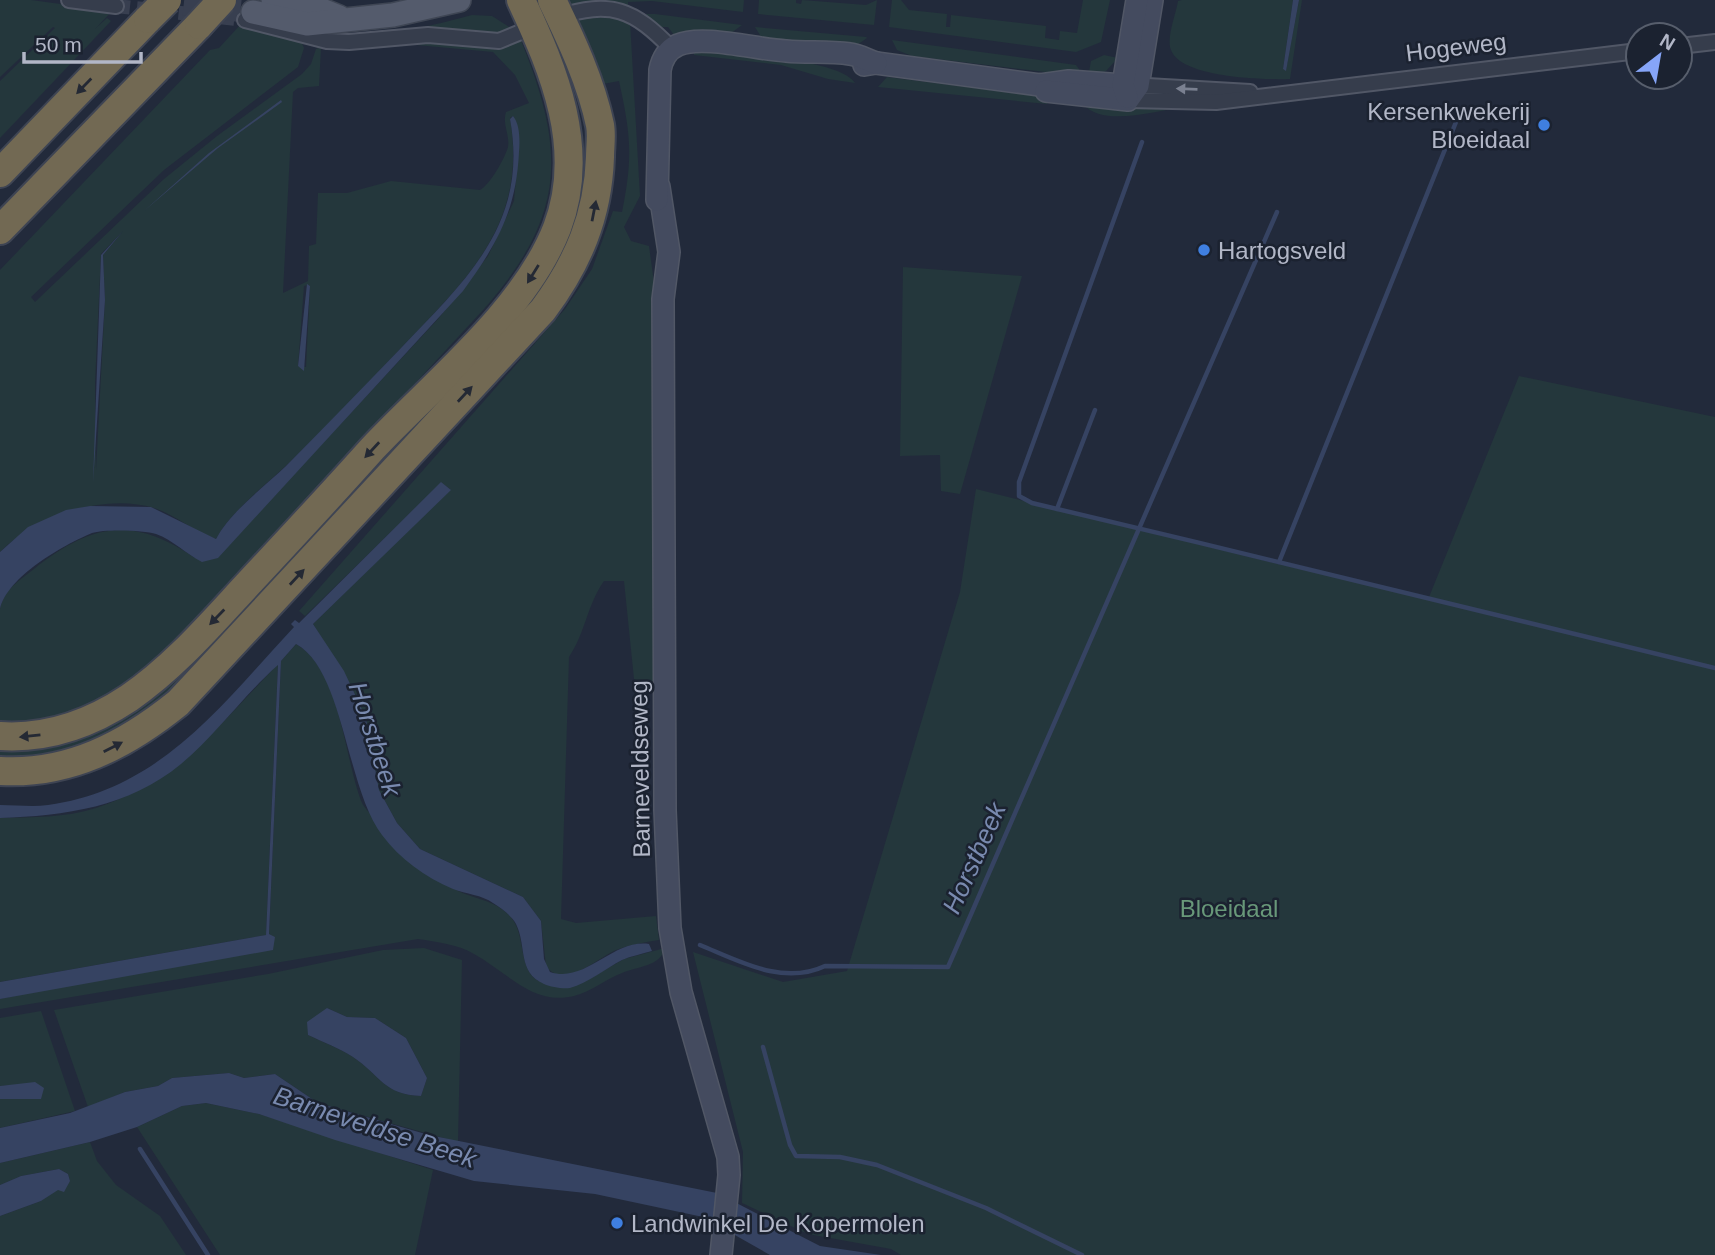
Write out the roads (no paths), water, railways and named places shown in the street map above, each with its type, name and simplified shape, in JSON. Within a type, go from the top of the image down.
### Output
[{"type":"highway","points":[[0,230],[222,0]]},
{"type":"highway","points":[[0,736],[53,733],[87,722],[126,700],[161,674],[219,616],[382,439],[436,386],[526,284],[558,227],[567,188],[569,149],[564,112],[555,80],[521,0]]},
{"type":"highway","points":[[0,771],[51,768],[96,756],[137,734],[178,703],[551,300],[565,281],[593,218],[599,176],[601,127],[588,86],[556,8]]},
{"type":"highway","points":[[0,173],[158,10]]},
{"type":"highway","points":[[0,253],[38,211],[75,152]]},
{"type":"main road","points":[[273,0],[317,8],[341,18]]},
{"type":"main road","points":[[249,16],[307,24],[341,18],[393,15],[459,0]]},
{"type":"street","points":[[69,0],[116,6]]},
{"type":"street","points":[[1130,90],[1137,0]]},
{"type":"street","points":[[1130,90],[1152,0]]},
{"type":"street","points":[[249,16],[327,41],[349,42],[428,35],[492,41],[534,27],[556,8],[588,6],[627,10],[641,18],[672,49]]},
{"type":"street","name":"Hogeweg","points":[[672,49],[679,44],[700,42],[787,52],[854,54],[876,63],[1040,85],[1069,81],[1216,102],[1624,53]]},
{"type":"street","points":[[1694,44],[1715,42]]},
{"type":"street","name":"Barneveldseweg","points":[[672,49],[661,62],[659,78],[659,187],[655,252],[663,299],[665,810],[670,928],[681,992],[728,1157],[728,1197],[721,1255]]},
{"type":"water","points":[[1293,0],[1299,0],[1286,71],[1283,69]]},
{"type":"water","points":[[281,100],[282,102],[218,148],[144,211],[209,153]]},
{"type":"water","points":[[513,116],[518,128],[519,143],[514,192],[503,226],[475,274],[463,291],[218,558],[202,562],[156,534],[134,531],[92,533],[66,545],[25,574],[13,585],[0,609],[0,552],[28,527],[66,510],[90,506],[151,507],[216,539],[239,509],[330,422],[470,273],[501,219],[510,189],[513,156],[510,119]]},
{"type":"water","points":[[123,231],[103,255],[105,300],[93,483],[101,255]]},
{"type":"water","points":[[307,284],[310,286],[304,371],[298,366]]},
{"type":"water","points":[[441,482],[451,490],[313,624],[344,671],[366,718],[379,790],[397,823],[420,849],[523,897],[541,921],[544,959],[550,972],[575,972],[636,944],[649,944],[652,951],[622,960],[570,988],[550,986],[535,979],[526,966],[519,932],[509,915],[489,900],[453,889],[423,873],[397,852],[382,835],[360,789],[325,678],[312,658],[296,644],[281,661],[269,934],[275,937],[273,950],[0,999],[0,982],[266,935],[278,665],[194,753],[161,779],[140,790],[95,806],[48,815],[0,818],[0,805],[48,805],[88,796],[124,781],[157,762],[215,713],[294,627],[291,624],[295,620],[299,623]]},
{"type":"water","points":[[327,1008],[347,1017],[375,1018],[406,1038],[427,1078],[421,1096],[390,1088],[353,1057],[308,1035],[307,1022]]},
{"type":"water","name":"Barneveldse Beek","points":[[229,1073],[244,1078],[275,1074],[318,1103],[429,1135],[717,1193],[820,1246],[881,1255],[770,1255],[703,1217],[595,1194],[474,1181],[335,1140],[259,1114],[206,1103],[182,1106],[137,1127],[90,1142],[0,1163],[0,1128],[70,1113],[125,1092],[158,1086],[172,1078]]},
{"type":"water","points":[[35,1082],[44,1088],[41,1099],[0,1099],[0,1086]]},
{"type":"water","points":[[59,1169],[68,1174],[70,1181],[64,1192],[58,1190],[41,1201],[0,1216],[0,1185],[21,1176]]},
{"type":"waterway","points":[[1279,562],[1456,122]]},
{"type":"waterway","points":[[1142,142],[1019,482],[1019,496],[1032,503],[1715,668]]},
{"type":"waterway","name":"Horstbeek","points":[[700,945],[746,964],[777,972],[793,973],[825,966],[948,967],[1277,212]]},
{"type":"waterway","points":[[1057,509],[1095,410]]},
{"type":"waterway","points":[[763,1047],[790,1145],[796,1156],[840,1157],[877,1165],[986,1208],[1082,1255]]},
{"type":"waterway","points":[[140,1149],[208,1255]]},
{"type":"tunnel","points":[[150,0],[253,12]]},
{"type":"tunnel","points":[[116,6],[245,20]]},
{"type":"place","name":"Kersenkwekerij Bloeidaal","points":[[1544,125]]},
{"type":"place","name":"Hartogsveld","points":[[1204,250]]},
{"type":"place","name":"Landwinkel De Kopermolen","points":[[617,1223]]},
{"type":"park label","name":"Bloeidaal","points":[[1229,908]]}]
